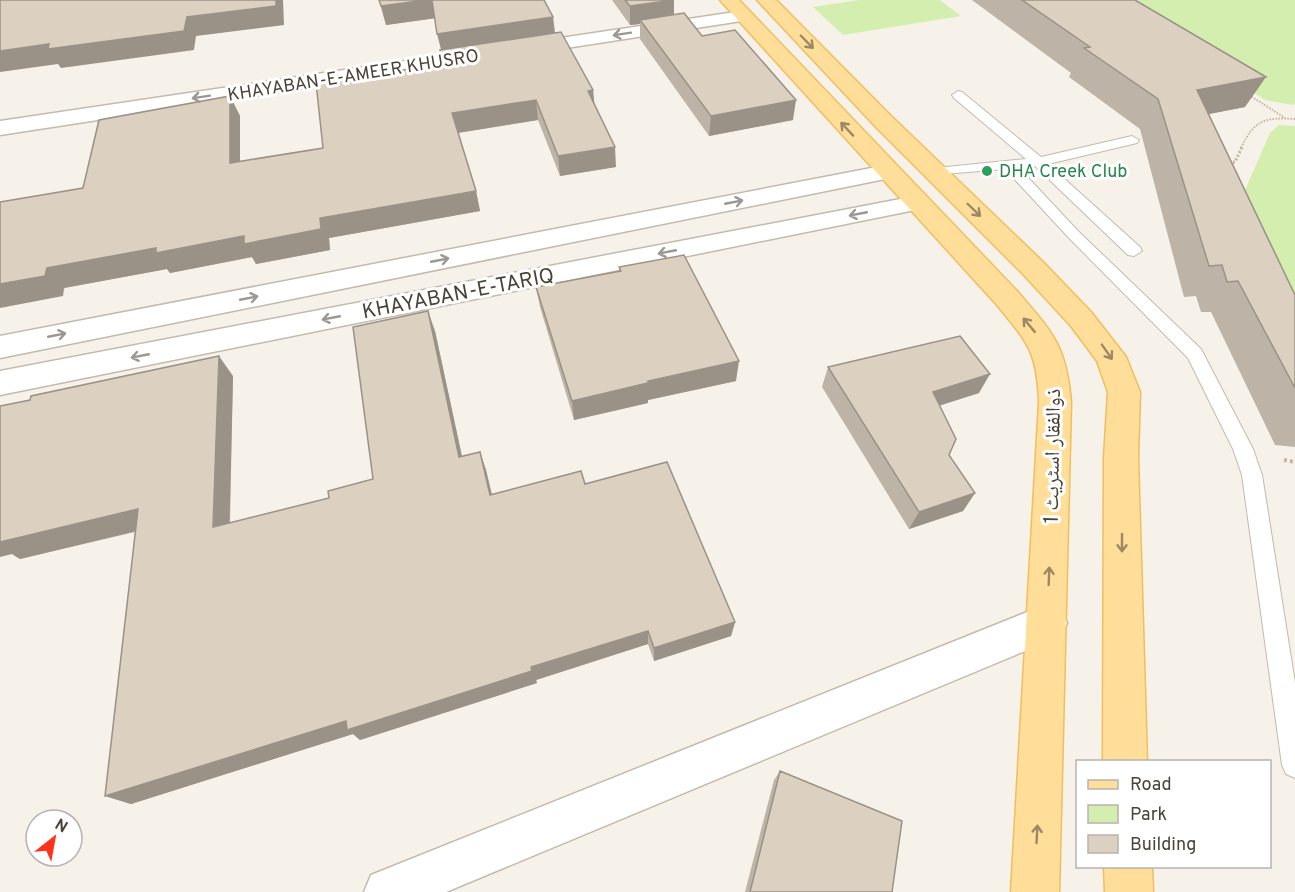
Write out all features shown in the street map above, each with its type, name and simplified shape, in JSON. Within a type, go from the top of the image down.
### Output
[{"type":"main road","name":"ذوالفقار اسٹریٹ 1","points":[[742,4],[887,172],[1007,298],[1042,340],[1053,372],[1055,413],[1035,892]]},
{"type":"main road","points":[[742,4],[936,172],[1082,319],[1111,357],[1124,392],[1121,458],[1125,760]]},
{"type":"main road","points":[[1128,868],[1129,892]]},
{"type":"street","name":"KHAYABAN-E-AMEER KHUSRO","points":[[297,64],[742,4]]},
{"type":"street","name":"KHAYABAN-E-AMEER KHUSRO","points":[[2,118],[742,4]]},
{"type":"street","name":"KHAYABAN-E-TARIQ","points":[[0,346],[887,172]]},
{"type":"street","name":"KHAYABAN-E-TARIQ","points":[[0,383],[916,203]]},
{"type":"street","points":[[388,892],[1047,623]]},
{"type":"lane","points":[[958,95],[1038,162],[1134,251]]},
{"type":"lane","points":[[936,172],[1038,162],[1132,140]]},
{"type":"lane","points":[[1009,166],[1074,235],[1195,354],[1243,449],[1252,475],[1295,765]]},
{"type":"path","points":[[1245,93],[1285,118]]},
{"type":"path","points":[[1227,164],[1235,162],[1255,122],[1267,118],[1295,119]]},
{"type":"green space","points":[[859,0],[940,0],[961,16],[843,35],[813,7]]},
{"type":"green space","points":[[1108,0],[1295,0],[1295,103],[1293,105],[1265,100]]},
{"type":"green space","points":[[1279,125],[1295,126],[1295,332],[1242,197],[1270,133]]},
{"type":"building","points":[[0,0],[276,0],[276,6],[187,17],[184,31],[48,49],[49,44],[0,51]]},
{"type":"building","points":[[379,0],[427,0],[381,6]]},
{"type":"building","points":[[432,0],[544,0],[553,17],[437,34]]},
{"type":"building","points":[[625,0],[674,0],[630,6]]},
{"type":"building","points":[[1022,0],[1135,0],[1266,77],[1197,90],[1295,295],[1295,388],[1238,281],[1227,282],[1222,265],[1209,266],[1158,99],[1084,48],[1090,47]]},
{"type":"building","points":[[684,13],[702,36],[735,30],[796,100],[711,116],[640,20]]},
{"type":"building","points":[[561,32],[593,90],[588,91],[615,147],[558,156],[536,100],[452,113],[476,191],[320,218],[321,229],[244,244],[244,236],[156,253],[156,248],[47,268],[45,276],[0,284],[0,202],[83,188],[99,120],[230,96],[230,163],[323,148],[316,83],[442,64],[440,50]]},
{"type":"building","points":[[684,255],[739,361],[572,401],[536,287],[621,271],[619,267]]},
{"type":"building","points":[[428,311],[459,457],[480,452],[490,495],[581,471],[585,484],[667,462],[735,622],[654,648],[648,631],[531,667],[532,671],[347,730],[346,721],[105,796],[138,509],[0,542],[0,406],[30,400],[31,396],[219,356],[213,527],[329,498],[328,491],[373,479],[353,327]]},
{"type":"building","points":[[960,336],[990,374],[933,392],[956,439],[949,455],[975,493],[919,512],[828,367]]},
{"type":"building","points":[[780,771],[902,821],[892,892],[750,892]]},
{"type":"place","name":"DHA Creek Club","points":[[987,171]]}]
